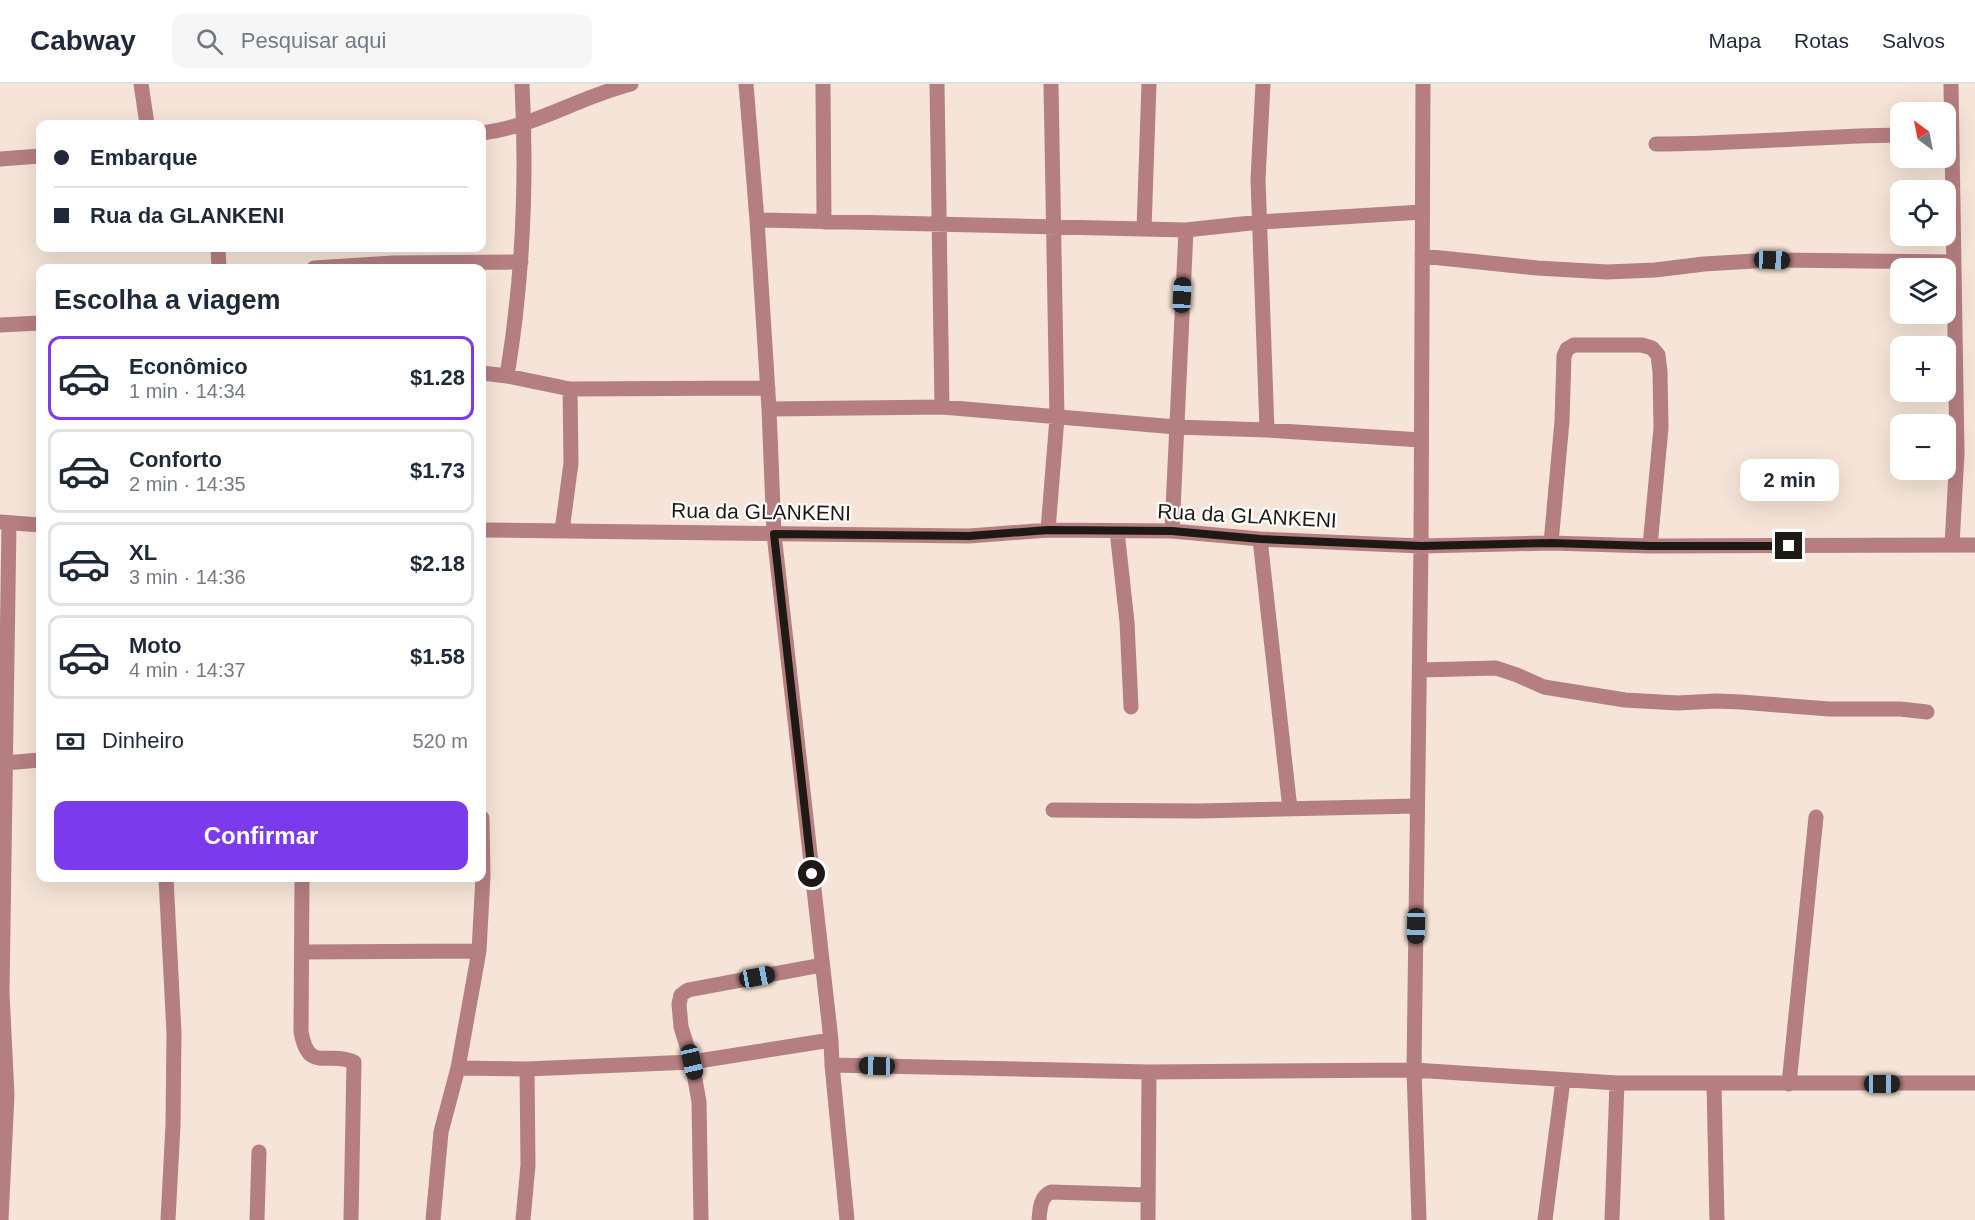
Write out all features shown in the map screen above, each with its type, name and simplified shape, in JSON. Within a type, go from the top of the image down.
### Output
[{"type":"street","points":[[141,84],[146,120]]},
{"type":"street","points":[[507,376],[517,318],[521,262],[524,124],[522,84]]},
{"type":"street","points":[[486,132],[524,124],[613,88],[631,84]]},
{"type":"street","points":[[746,84],[758,220],[774,534],[831,1040],[847,1220]]},
{"type":"street","points":[[823,84],[824,222]]},
{"type":"street","points":[[937,84],[942,407]]},
{"type":"street","points":[[1048,530],[1057,418],[1051,84]]},
{"type":"street","points":[[1144,229],[1149,84]]},
{"type":"street","points":[[1263,84],[1258,179],[1268,429]]},
{"type":"street","points":[[1419,1220],[1414,1070],[1421,546],[1423,84]]},
{"type":"street","points":[[1950,102],[1951,84]]},
{"type":"street","points":[[1656,144],[1890,135]]},
{"type":"street","points":[[0,159],[36,156]]},
{"type":"street","points":[[1950,168],[1953,258]]},
{"type":"street","points":[[758,220],[1186,230],[1260,222],[1422,212]]},
{"type":"street","points":[[1172,531],[1186,230]]},
{"type":"street","points":[[1422,256],[1537,268],[1607,272],[1772,260],[1890,261]]},
{"type":"street","points":[[377,264],[521,262]]},
{"type":"street","points":[[0,325],[36,323]]},
{"type":"street","points":[[1952,545],[1957,453],[1955,324]]},
{"type":"street","points":[[1551,543],[1562,421],[1564,356],[1574,345],[1642,345],[1652,348],[1658,355],[1660,372],[1661,428],[1650,546]]},
{"type":"street","points":[[486,373],[570,388],[768,388]]},
{"type":"street","points":[[562,531],[571,463],[570,388]]},
{"type":"street","points":[[769,409],[942,407],[1176,427],[1268,429],[1421,440]]},
{"type":"street","points":[[1,1220],[7,1095],[2,993],[5,762],[4,523],[36,525]]},
{"type":"street","name":"Rua da GLANKENI","points":[[486,530],[969,536],[1048,530],[1172,531],[1260,539],[1421,546],[1551,543],[1650,546],[1975,545]]},
{"type":"street","points":[[1117,531],[1127,622],[1131,707]]},
{"type":"street","points":[[1260,539],[1290,808]]},
{"type":"street","points":[[1419,670],[1496,668],[1544,687],[1625,700],[1678,704],[1716,701],[1829,709],[1900,709],[1927,712]]},
{"type":"street","points":[[5,762],[36,760]]},
{"type":"street","points":[[1053,810],[1199,811],[1417,806]]},
{"type":"street","points":[[1790,1084],[1816,817]]},
{"type":"street","points":[[166,882],[174,1033],[173,1125],[168,1220]]},
{"type":"street","points":[[302,882],[301,1032],[307,1053],[315,1058],[341,1058],[354,1062],[351,1220]]},
{"type":"street","points":[[433,1220],[441,1132],[458,1068],[479,951],[483,882]]},
{"type":"street","points":[[302,952],[479,951]]},
{"type":"street","points":[[701,1220],[699,1102],[692,1062],[681,1027],[679,999],[684,992],[822,964]]},
{"type":"street","points":[[458,1068],[527,1069],[692,1062],[831,1040]]},
{"type":"street","points":[[832,1065],[1149,1072],[1414,1070],[1617,1083],[1975,1083]]},
{"type":"street","points":[[523,1220],[528,1166],[527,1069]]},
{"type":"street","points":[[1148,1220],[1149,1072]]},
{"type":"street","points":[[1545,1220],[1563,1080]]},
{"type":"street","points":[[1612,1220],[1617,1083]]},
{"type":"street","points":[[1714,1084],[1717,1220]]},
{"type":"street","points":[[257,1220],[259,1152]]},
{"type":"street","points":[[1039,1220],[1041,1201],[1046,1194],[1051,1192],[1148,1195]]},
{"type":"route","points":[[812,874],[774,534],[969,536],[1048,530],[1172,531],[1260,539],[1421,546],[1551,543],[1789,546]]}]
